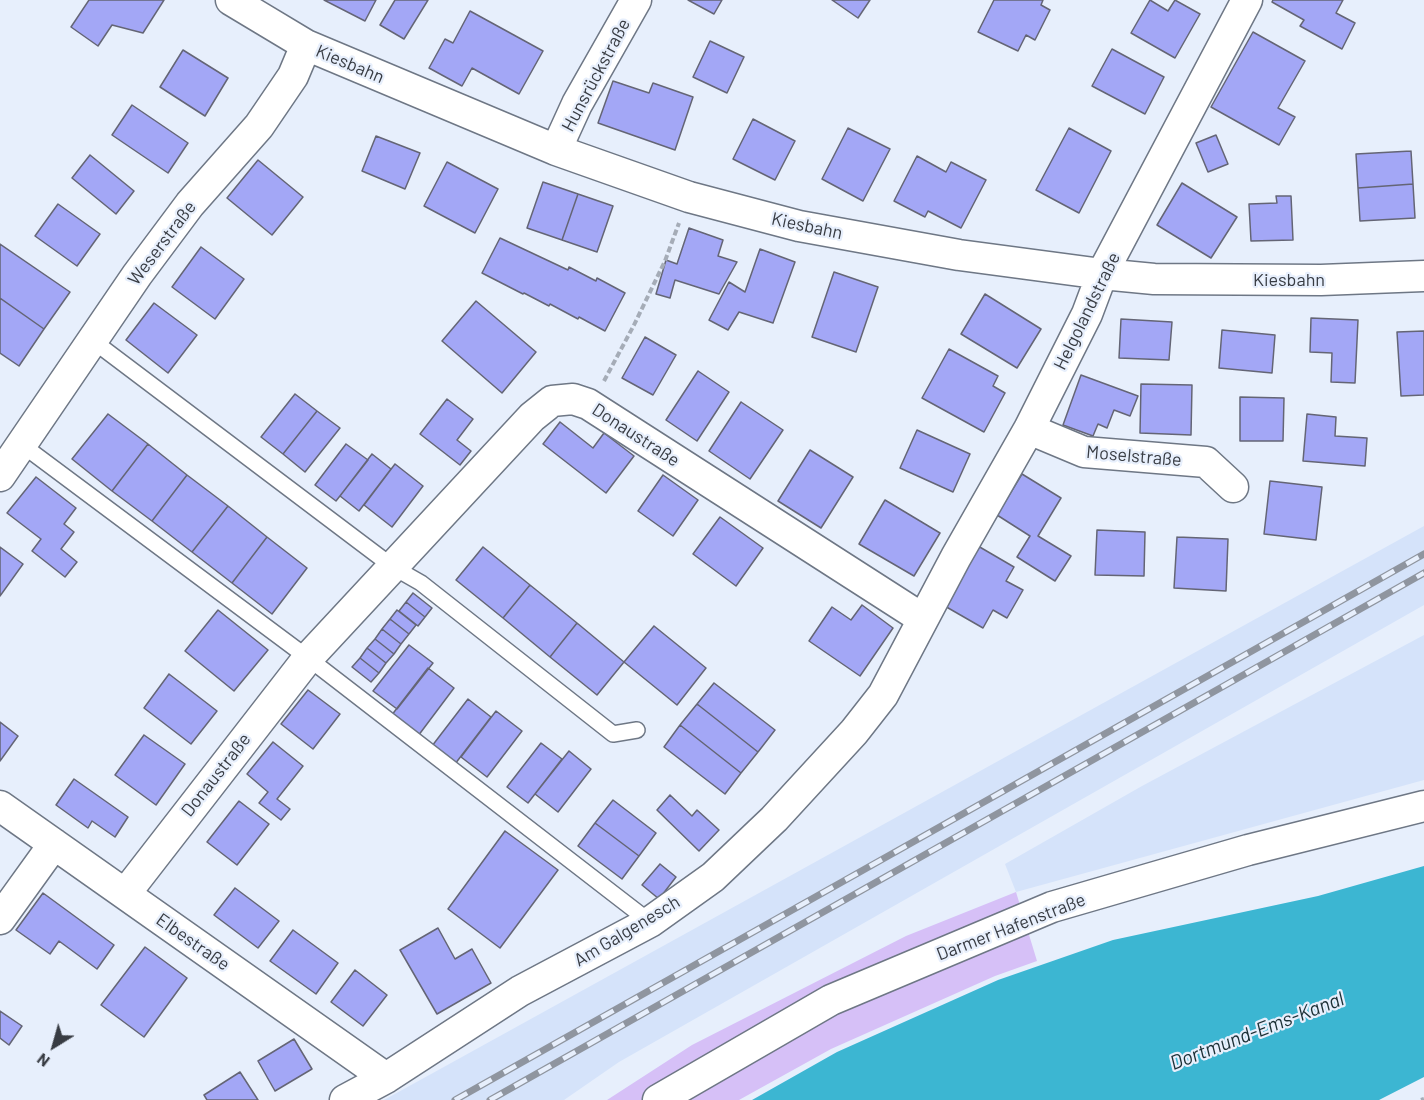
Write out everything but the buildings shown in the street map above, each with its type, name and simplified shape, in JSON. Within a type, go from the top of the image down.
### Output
[{"type":"street","name":"Kiesbahn","points":[[231,0],[306,45],[556,150],[689,197],[799,226],[959,255],[1154,279],[1321,280],[1424,276]]},
{"type":"street","name":"Hunsrückstraße","points":[[556,150],[578,104],[636,0]]},
{"type":"street","name":"Helgolandstraße","points":[[923,619],[1029,429],[1087,314],[1102,274],[1247,0]]},
{"type":"street","name":"Weserstraße","points":[[0,476],[136,275],[190,204],[259,126],[293,76],[306,45]]},
{"type":"street","name":"Donaustraße","points":[[125,894],[308,658],[505,449],[532,417],[552,401],[573,399],[588,404],[923,619]]},
{"type":"street","name":"Moselstraße","points":[[1029,429],[1084,452],[1206,462],[1233,487]]},
{"type":"street","name":"Am Galgenesch","points":[[345,1100],[387,1078],[520,991],[650,922],[713,877],[774,819],[854,732],[883,695],[923,619]]},
{"type":"street","name":"Elbestraße","points":[[0,806],[387,1078]]},
{"type":"street","name":"Darmer Hafenstraße","points":[[658,1100],[831,1000],[1052,907],[1248,850],[1424,807]]},
{"type":"street","points":[[0,920],[54,844]]},
{"type":"lane","points":[[92,340],[393,567],[421,583],[613,734],[638,730]]},
{"type":"lane","points":[[21,444],[308,658],[650,922]]},
{"type":"path","points":[[588,404],[606,378],[634,326],[665,261],[689,197]]},
{"type":"shaded area","points":[[1424,526],[1424,605],[619,1062],[564,1100],[384,1100]]},
{"type":"shaded area","points":[[1424,635],[1424,780],[1016,892],[1005,864],[1142,786]]},
{"type":"shaded area","points":[[1016,892],[1037,961],[995,976],[831,1049],[739,1100],[607,1100],[692,1045],[906,936]]},
{"type":"water","name":"Dortmund-Ems-Kanal","points":[[1424,866],[1424,1077],[1379,1100],[752,1100],[837,1052],[998,980],[1113,940],[1318,896]]},
{"type":"railway","points":[[455,1100],[1424,554]]},
{"type":"railway","points":[[490,1100],[1424,573]]}]
